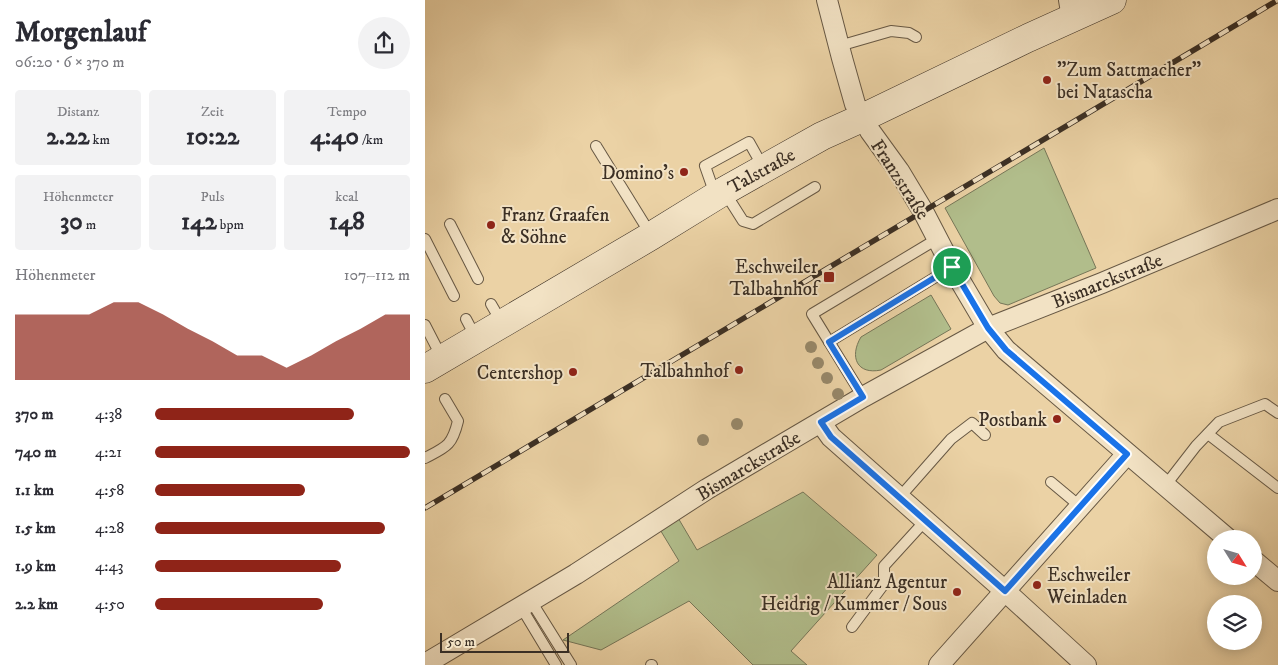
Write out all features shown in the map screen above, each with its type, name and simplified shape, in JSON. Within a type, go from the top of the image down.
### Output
[{"type":"main road","name":"Talstraße","points":[[434,364],[471,329],[651,236],[764,167],[1070,9],[1111,0]]},
{"type":"street","name":"Franzstraße","points":[[827,0],[855,104],[870,131],[899,171],[923,210],[952,267],[988,328],[1006,350],[1217,530]]},
{"type":"street","name":"Bismarckstraße","points":[[425,664],[526,604],[707,489],[863,397],[988,328],[1102,283],[1278,209]]},
{"type":"street","points":[[821,422],[831,437],[1086,665]]},
{"type":"street","points":[[939,665],[1127,454]]},
{"type":"street","points":[[1263,568],[1278,581]]},
{"type":"lane","points":[[839,46],[891,31],[909,33],[916,38]]},
{"type":"lane","points":[[596,146],[651,236]]},
{"type":"lane","points":[[721,192],[743,221],[753,224],[815,187]]},
{"type":"lane","points":[[450,224],[477,279]]},
{"type":"lane","points":[[425,239],[454,296]]},
{"type":"lane","points":[[863,397],[812,314],[937,239]]},
{"type":"lane","points":[[829,342],[952,267]]},
{"type":"lane","points":[[425,325],[434,364]]},
{"type":"lane","points":[[425,458],[446,447],[455,434],[458,421],[445,399]]},
{"type":"lane","points":[[1165,486],[1196,446],[1219,422],[1265,404],[1278,413]]},
{"type":"lane","points":[[899,498],[951,439],[972,423],[985,435]]},
{"type":"lane","points":[[1208,434],[1278,488]]},
{"type":"lane","points":[[1051,482],[1081,507]]},
{"type":"lane","points":[[852,627],[884,584],[884,566],[925,521]]},
{"type":"lane","points":[[526,604],[556,665]]},
{"type":"lane","points":[[526,604],[571,665]]},
{"type":"green space","points":[[1044,148],[1096,268],[1008,305],[1000,303],[994,296],[945,208]]},
{"type":"green space","points":[[931,295],[951,329],[881,370],[866,370],[857,363],[857,344],[861,337]]},
{"type":"green space","points":[[803,492],[877,555],[791,651],[807,665],[753,665],[689,601],[601,650],[563,640],[679,561],[656,523],[674,511],[697,550]]},
{"type":"railway","points":[[425,508],[1278,0]]},
{"type":"place","name":"\"Zum Sattmacher\" bei Natascha","points":[[1047,80]]},
{"type":"place","name":"Domino's","points":[[684,172]]},
{"type":"place","name":"Franz Graafen & Söhne","points":[[491,225]]},
{"type":"place","name":"Eschweiler Talbahnhof","points":[[829,277]]},
{"type":"place","name":"Talbahnhof","points":[[739,370]]},
{"type":"place","name":"Centershop","points":[[573,372]]},
{"type":"place","name":"Postbank","points":[[1057,419]]},
{"type":"place","name":"Eschweiler Weinladen","points":[[1037,585]]},
{"type":"place","name":"Allianz Agentur Heidrig / Kummer / Sous","points":[[957,592]]},
{"type":"route","points":[[952,267],[988,328],[1006,350],[1127,454],[1005,591],[831,437],[821,422],[863,397],[829,342],[952,267]]}]
